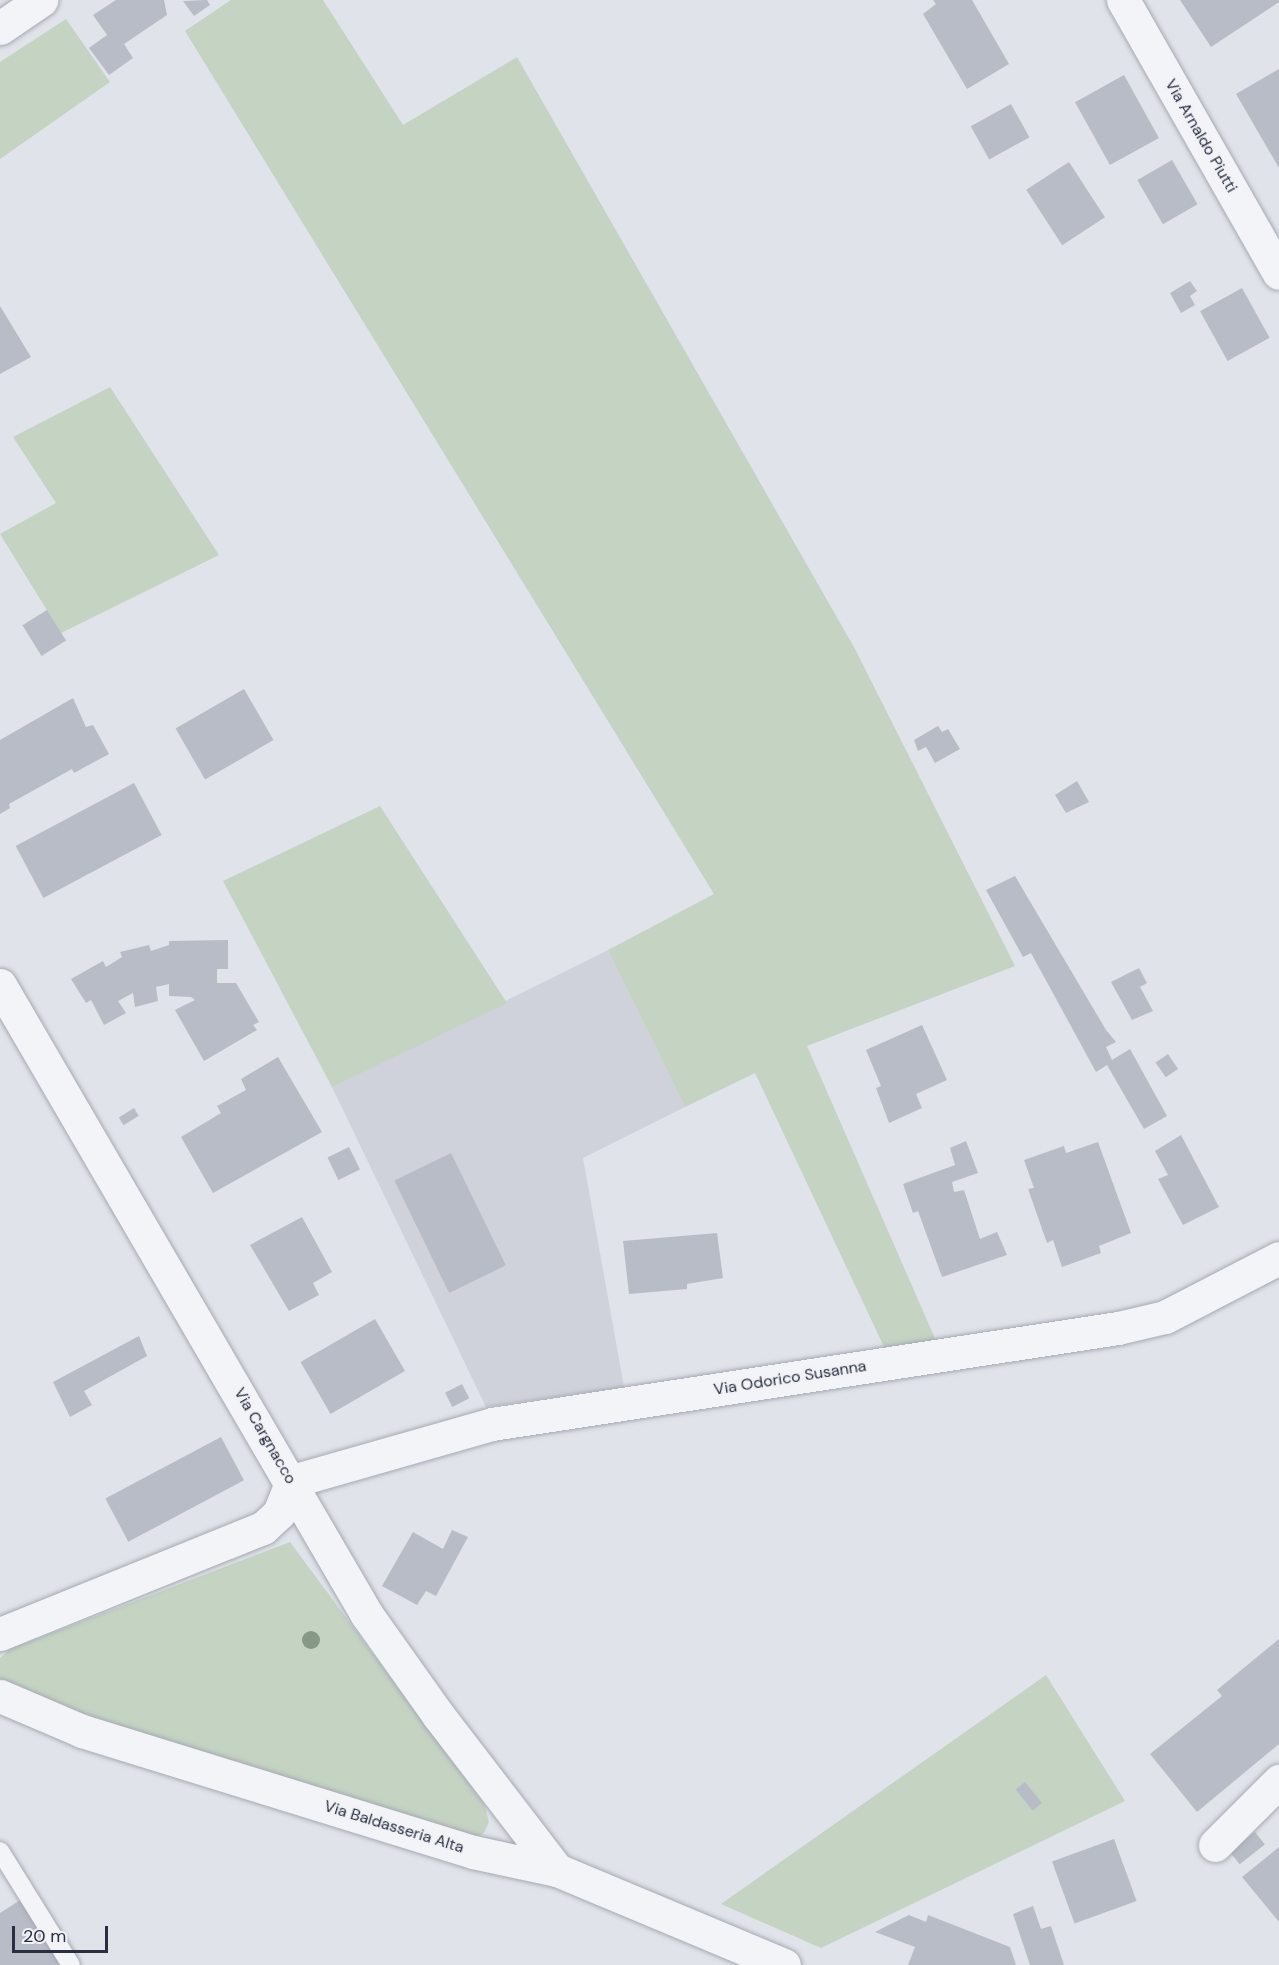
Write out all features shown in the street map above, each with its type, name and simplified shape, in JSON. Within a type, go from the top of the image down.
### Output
[{"type":"street","points":[[0,28],[41,0]]},
{"type":"street","name":"Via Arnaldo Piutti","points":[[1124,0],[1279,273]]},
{"type":"street","name":"Via Cargnacco","points":[[0,985],[292,1481],[367,1615],[438,1715],[557,1869]]},
{"type":"street","name":"Via Odorico Susanna","points":[[292,1481],[492,1424],[1127,1326],[1165,1317],[1199,1303],[1279,1258]]},
{"type":"street","points":[[0,1634],[263,1528],[279,1513],[292,1481]]},
{"type":"street","name":"Via Baldasseria Alta","points":[[0,1696],[104,1738],[472,1852],[557,1869],[784,1965]]},
{"type":"street","points":[[1215,1845],[1279,1781]]},
{"type":"lane","points":[[0,1851],[71,1965]]},
{"type":"shaded area","points":[[608,950],[685,1107],[583,1158],[624,1387],[486,1407],[332,1087]]},
{"type":"green space","points":[[231,0],[323,0],[403,125],[517,57],[855,649],[1015,966],[807,1046],[937,1343],[886,1351],[755,1073],[685,1107],[608,950],[714,894],[185,31]]},
{"type":"green space","points":[[66,19],[110,82],[0,159],[0,62]]},
{"type":"green space","points":[[110,387],[219,555],[61,633],[0,534],[56,503],[13,437]]},
{"type":"green space","points":[[380,806],[507,1003],[332,1087],[223,881]]},
{"type":"green space","points":[[290,1542],[484,1804],[489,1822],[484,1833],[476,1837],[198,1757],[0,1686],[0,1658],[10,1649]]},
{"type":"green space","points":[[1046,1675],[1125,1801],[821,1948],[721,1904]]},
{"type":"building","points":[[116,0],[164,0],[167,15],[124,44],[133,58],[109,75],[89,48],[107,35],[93,15]]},
{"type":"building","points":[[207,0],[210,5],[194,16],[183,1]]},
{"type":"building","points":[[933,0],[972,0],[1009,64],[967,89],[923,14],[936,4]]},
{"type":"building","points":[[1180,0],[1279,0],[1279,2],[1211,47]]},
{"type":"building","points":[[1279,69],[1279,168],[1236,94]]},
{"type":"building","points":[[1124,75],[1159,138],[1110,165],[1075,102]]},
{"type":"building","points":[[1011,104],[1029,137],[989,160],[971,126]]},
{"type":"building","points":[[1172,160],[1198,204],[1163,224],[1137,180]]},
{"type":"building","points":[[1069,162],[1105,217],[1062,245],[1026,190]]},
{"type":"building","points":[[1190,281],[1197,291],[1190,296],[1195,305],[1181,313],[1170,293]]},
{"type":"building","points":[[1242,288],[1270,338],[1228,361],[1200,311]]},
{"type":"building","points":[[0,306],[31,357],[0,374]]},
{"type":"building","points":[[47,610],[66,641],[41,656],[22,625]]},
{"type":"building","points":[[244,689],[274,740],[205,780],[176,729]]},
{"type":"building","points":[[73,698],[86,727],[93,725],[109,754],[74,773],[72,769],[9,804],[10,808],[0,814],[0,740]]},
{"type":"building","points":[[938,726],[942,732],[948,729],[960,749],[935,763],[926,747],[918,751],[914,740]]},
{"type":"building","points":[[1077,781],[1089,802],[1066,813],[1055,795]]},
{"type":"building","points":[[134,783],[162,835],[43,898],[16,846]]},
{"type":"building","points":[[1015,876],[1106,1030],[1116,1042],[1106,1047],[1112,1060],[1130,1049],[1167,1116],[1144,1129],[1107,1065],[1096,1072],[1031,953],[1023,957],[986,890]]},
{"type":"building","points":[[228,940],[228,969],[217,969],[217,983],[236,983],[259,1022],[253,1025],[257,1030],[204,1061],[175,1010],[195,1000],[191,997],[169,996],[169,984],[156,987],[158,1001],[135,1007],[133,993],[118,1001],[126,1013],[104,1025],[91,1000],[86,1003],[71,979],[103,961],[106,967],[122,957],[120,952],[149,945],[151,951],[169,945],[169,941]]},
{"type":"building","points":[[1139,968],[1147,983],[1140,987],[1153,1011],[1132,1020],[1111,982]]},
{"type":"building","points":[[922,1025],[947,1080],[916,1094],[922,1108],[889,1123],[876,1088],[881,1086],[866,1050]]},
{"type":"building","points":[[1168,1054],[1178,1069],[1166,1077],[1156,1062]]},
{"type":"building","points":[[278,1057],[322,1132],[213,1193],[181,1137],[221,1113],[217,1106],[246,1090],[241,1079]]},
{"type":"building","points":[[134,1108],[139,1116],[124,1125],[119,1118]]},
{"type":"building","points":[[1181,1135],[1219,1207],[1183,1225],[1158,1179],[1168,1175],[1155,1151]]},
{"type":"building","points":[[966,1141],[978,1173],[952,1182],[954,1192],[964,1190],[980,1239],[997,1232],[1007,1255],[942,1277],[918,1211],[913,1213],[903,1184],[955,1165],[950,1148]]},
{"type":"building","points":[[1098,1142],[1131,1233],[1099,1246],[1101,1253],[1062,1267],[1053,1240],[1047,1243],[1028,1189],[1034,1188],[1024,1160],[1064,1146],[1066,1153]]},
{"type":"building","points":[[349,1147],[360,1169],[338,1180],[327,1158]]},
{"type":"building","points":[[451,1153],[506,1265],[449,1293],[394,1181]]},
{"type":"building","points":[[302,1217],[332,1272],[313,1283],[319,1295],[289,1311],[250,1245]]},
{"type":"building","points":[[717,1233],[723,1278],[687,1284],[687,1289],[629,1294],[623,1241]]},
{"type":"building","points":[[375,1319],[405,1371],[331,1414],[301,1362]]},
{"type":"building","points":[[139,1336],[147,1356],[84,1391],[92,1405],[70,1417],[53,1382]]},
{"type":"building","points":[[462,1384],[469,1398],[452,1407],[445,1393]]},
{"type":"building","points":[[221,1437],[244,1480],[128,1542],[105,1499]]},
{"type":"building","points":[[452,1530],[468,1537],[436,1596],[426,1591],[417,1605],[382,1586],[413,1532],[443,1549]]},
{"type":"building","points":[[1279,1639],[1279,1744],[1197,1812],[1150,1754],[1222,1696],[1217,1690]]},
{"type":"building","points":[[1025,1782],[1042,1803],[1033,1811],[1016,1790]]},
{"type":"building","points":[[1255,1832],[1265,1845],[1240,1864],[1230,1852]]},
{"type":"building","points":[[1114,1839],[1137,1901],[1075,1924],[1052,1862]]},
{"type":"building","points":[[1279,1847],[1279,1922],[1242,1877]]},
{"type":"building","points":[[22,1899],[63,1965],[0,1965],[0,1913]]},
{"type":"building","points":[[1033,1906],[1041,1929],[1051,1926],[1064,1965],[1030,1965],[1013,1914]]},
{"type":"building","points":[[909,1915],[926,1922],[928,1915],[1010,1947],[1016,1965],[908,1965],[915,1947],[875,1932]]}]
